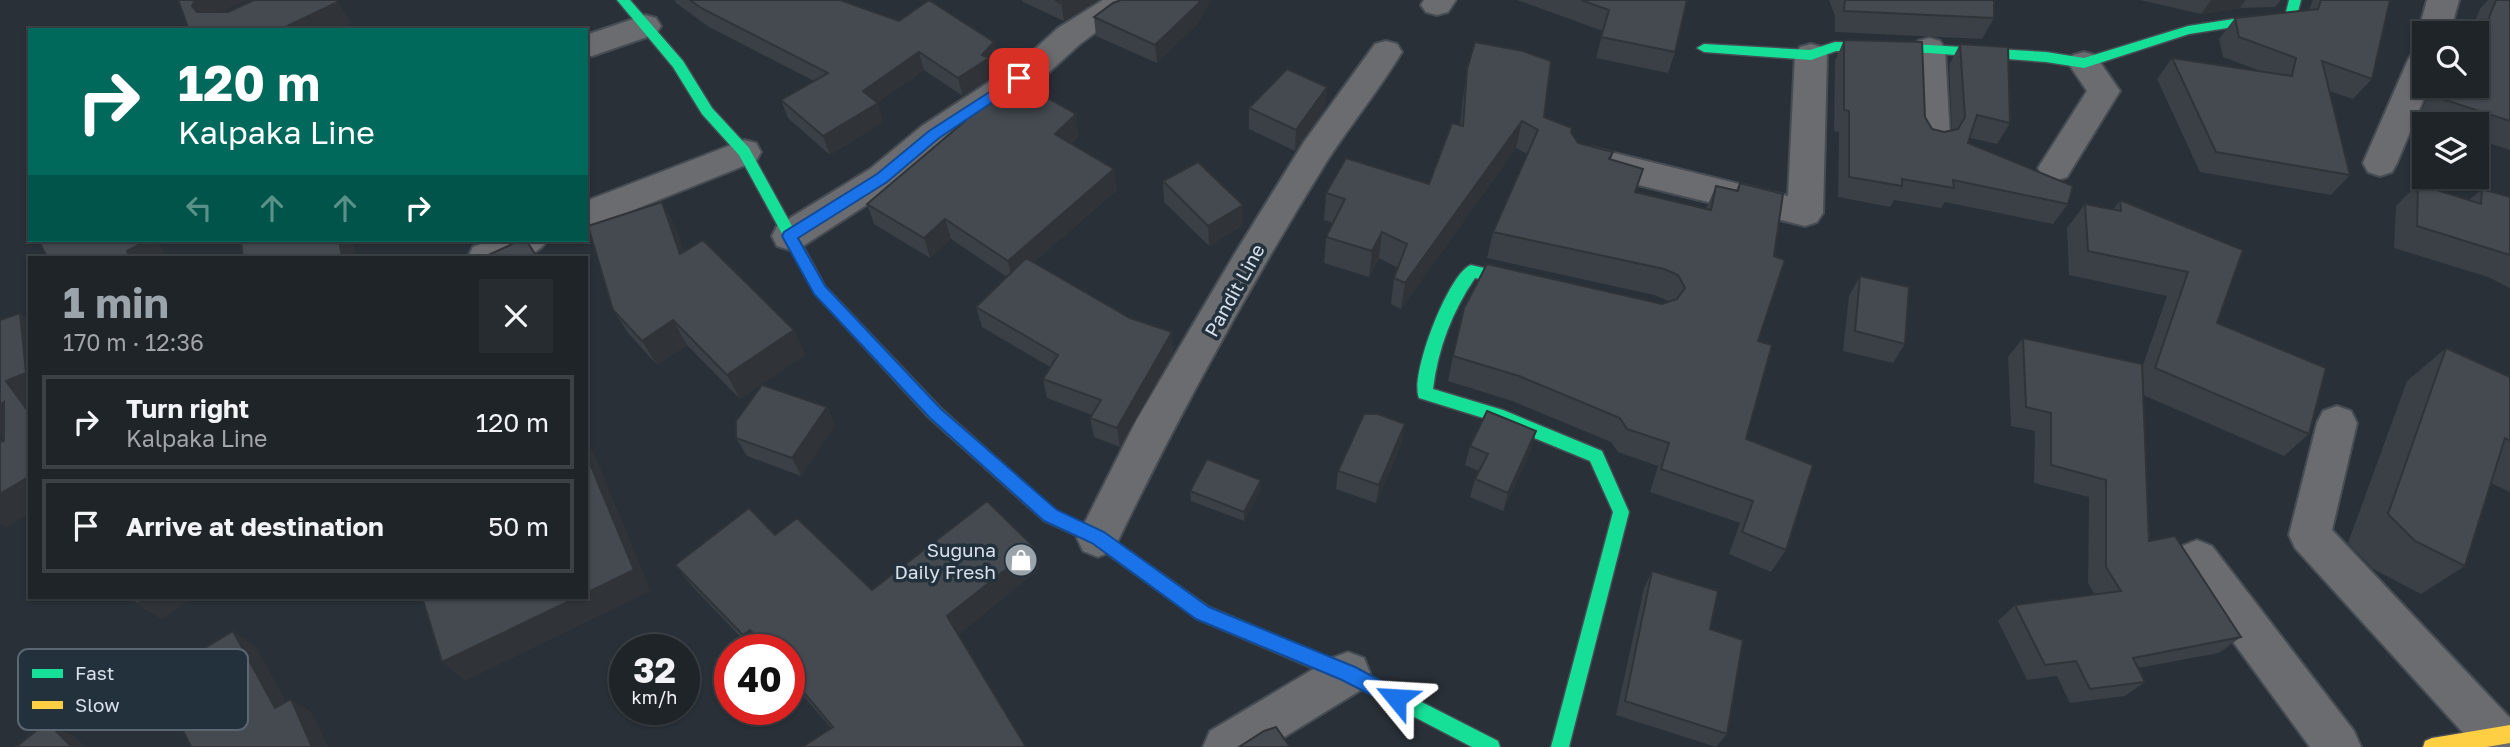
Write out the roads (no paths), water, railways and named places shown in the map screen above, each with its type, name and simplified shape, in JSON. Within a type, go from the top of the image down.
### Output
[{"type":"street","points":[[623,0],[678,64],[707,111],[744,152],[820,290],[935,413],[1051,516],[1098,538],[1203,613],[1348,673],[1492,747]]},
{"type":"street","points":[[1704,48],[1811,55],[1835,46],[1929,49],[2046,57],[2084,63],[2188,30],[2240,22],[2290,20],[2295,0]]},
{"type":"street","points":[[2437,21],[2443,0]]},
{"type":"street","points":[[790,236],[882,178],[934,135],[1035,67],[1109,4]]},
{"type":"street","points":[[588,46],[645,26]]},
{"type":"street","points":[[1929,49],[1933,138]]},
{"type":"street","name":"Pandit Line","points":[[1098,538],[1150,433],[1253,254],[1316,151],[1386,52]]},
{"type":"street","points":[[1583,158],[1805,213],[1811,55]]},
{"type":"street","points":[[2055,167],[2104,91],[2084,63]]},
{"type":"street","points":[[2379,163],[2412,87]]},
{"type":"street","points":[[588,215],[744,152]]},
{"type":"street","points":[[489,256],[524,242]]},
{"type":"street","points":[[1549,288],[1471,271],[1456,291],[1425,370],[1425,393],[1497,415],[1596,456],[1621,512],[1560,747]]},
{"type":"street","points":[[2337,423],[2311,534],[2503,735]]},
{"type":"street","points":[[2197,559],[2338,747]]},
{"type":"street","points":[[1226,747],[1348,673]]},
{"type":"street","points":[[2432,747],[2503,735]]},
{"type":"place","name":"Suguna Daily Fresh","points":[[1021,560]]}]
